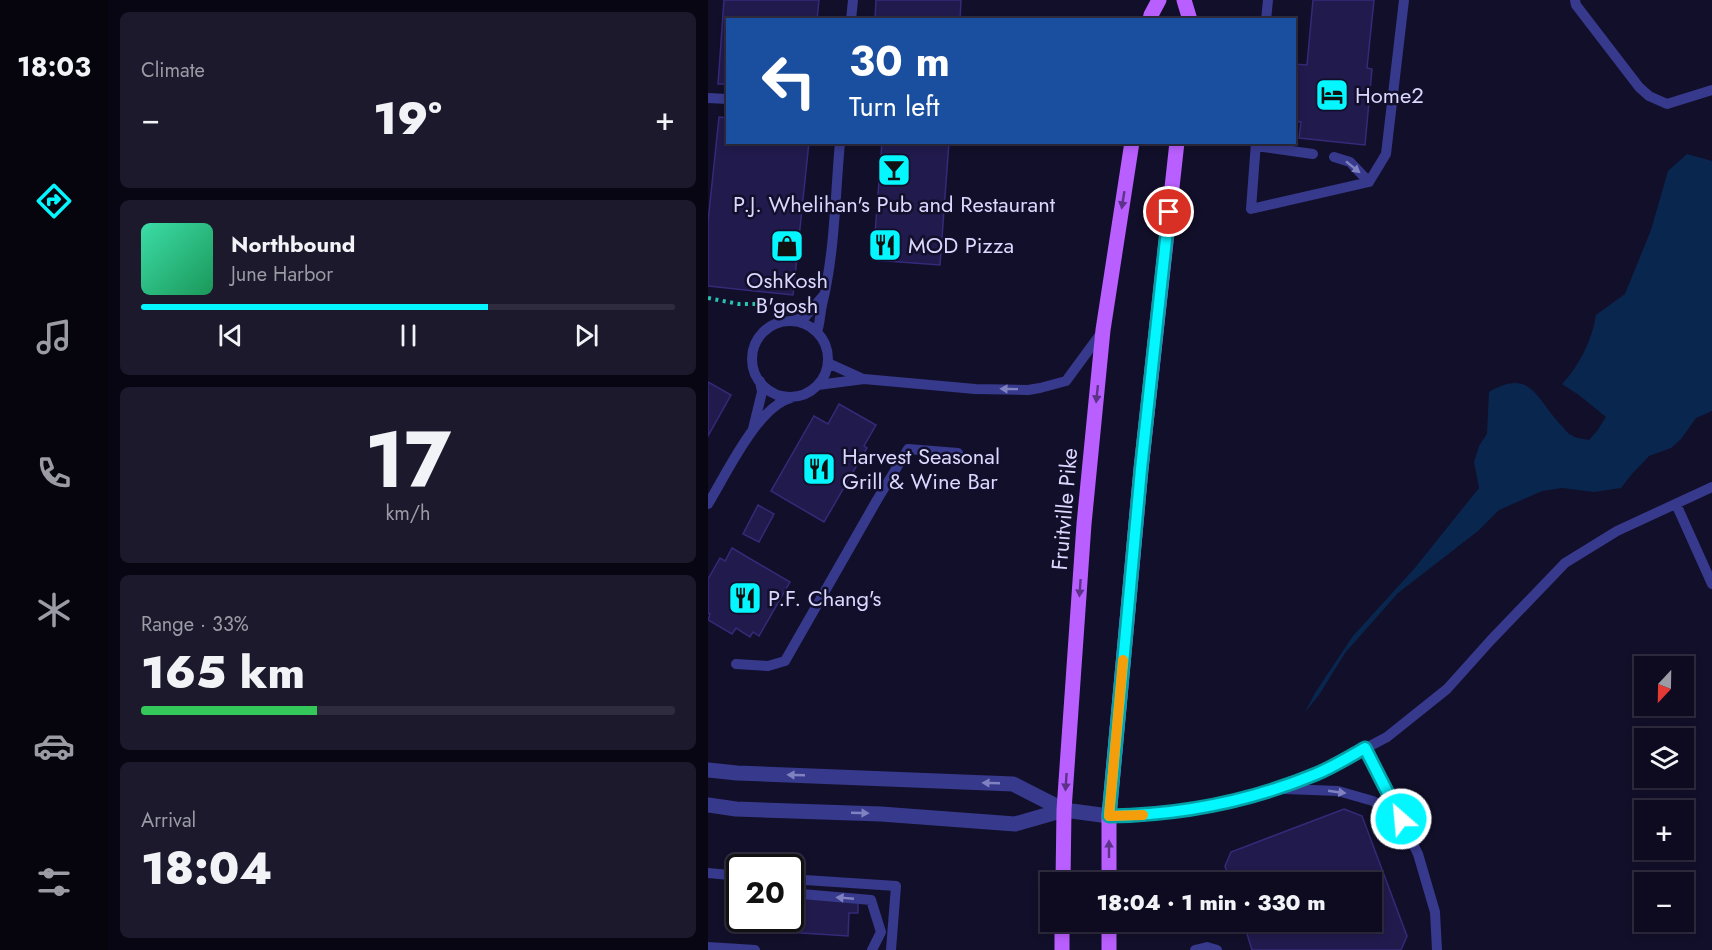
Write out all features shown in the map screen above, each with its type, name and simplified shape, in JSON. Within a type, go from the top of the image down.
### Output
[{"type":"main road","points":[[1150,18],[1159,0]]},
{"type":"main road","points":[[1184,0],[1189,18]]},
{"type":"main road","name":"Fruitville Pike","points":[[1063,872],[1064,810],[1084,524],[1103,330],[1132,144]]},
{"type":"main road","points":[[1109,872],[1109,816],[1140,481],[1177,144]]},
{"type":"main road","points":[[1062,932],[1062,950]]},
{"type":"main road","points":[[1109,932],[1109,950]]},
{"type":"street","points":[[708,770],[1013,784],[1064,810],[1109,816]]},
{"type":"street","points":[[708,805],[736,809],[881,814],[1014,824],[1064,810]]},
{"type":"lane","points":[[851,18],[853,0]]},
{"type":"lane","points":[[1266,18],[1268,0]]},
{"type":"lane","points":[[1313,154],[1256,145],[1251,209],[1369,182],[1386,154],[1404,0]]},
{"type":"lane","points":[[1575,0],[1576,5],[1620,63],[1649,96],[1667,104],[1712,90]]},
{"type":"lane","points":[[708,98],[726,99]]},
{"type":"lane","points":[[817,332],[830,272],[840,144]]},
{"type":"lane","points":[[1334,157],[1350,162],[1369,182]]},
{"type":"lane","points":[[792,321],[805,317],[825,293]]},
{"type":"lane","points":[[708,504],[753,429],[775,404],[784,399],[807,393],[818,385],[825,375],[828,363],[827,351],[817,332],[801,322],[780,322],[769,327],[754,346],[752,358],[754,370],[766,389],[775,394],[795,396]]},
{"type":"lane","points":[[818,385],[864,379],[962,388],[1028,390],[1040,388],[1066,381],[1103,330]]},
{"type":"lane","points":[[828,363],[864,379]]},
{"type":"lane","points":[[753,429],[762,392],[760,381]]},
{"type":"lane","points":[[736,664],[768,666],[785,661],[908,449],[958,453]]},
{"type":"lane","points":[[1109,816],[1180,811],[1279,789],[1318,773],[1387,737],[1447,689],[1565,563],[1617,531],[1712,487]]},
{"type":"lane","points":[[1676,504],[1712,584]]},
{"type":"lane","points":[[1365,748],[1418,854],[1435,912],[1437,950]]},
{"type":"lane","points":[[1279,789],[1338,791],[1373,801],[1401,819]]},
{"type":"lane","points":[[708,873],[726,875]]},
{"type":"lane","points":[[804,880],[896,886],[891,950]]},
{"type":"lane","points":[[804,894],[871,900],[881,932],[872,950]]},
{"type":"lane","points":[[1195,950],[1207,946],[1217,950]]},
{"type":"lane","points":[[708,947],[755,950]]},
{"type":"path","points":[[708,298],[739,304],[796,304]]},
{"type":"water","points":[[1687,154],[1712,161],[1712,411],[1696,418],[1681,439],[1671,448],[1649,456],[1621,488],[1594,492],[1562,488],[1542,491],[1499,510],[1478,531],[1398,593],[1345,653],[1319,695],[1305,712],[1353,636],[1414,569],[1479,488],[1474,462],[1479,446],[1487,434],[1489,392],[1503,385],[1514,383],[1524,385],[1531,389],[1570,434],[1589,440],[1597,431],[1606,417],[1562,384],[1584,352],[1596,315],[1625,294],[1651,230],[1668,171]]},
{"type":"building","points":[[724,0],[819,0],[817,18],[726,18],[726,84],[718,84]]},
{"type":"building","points":[[876,0],[961,0],[960,18],[875,18]]},
{"type":"building","name":"Home2","points":[[1313,0],[1374,0],[1367,68],[1372,69],[1365,145],[1299,138],[1301,122],[1296,121],[1296,64],[1307,65]]},
{"type":"building","points":[[719,117],[726,118],[726,144],[809,144],[793,295],[708,286],[708,222]]},
{"type":"building","points":[[882,144],[949,144],[940,265],[873,260]]},
{"type":"building","points":[[708,382],[731,395],[708,436]]},
{"type":"building","name":"Harvest Seasonal Grill & Wine Bar","points":[[839,404],[876,425],[864,446],[867,448],[824,522],[771,491],[814,416],[828,424]]},
{"type":"building","points":[[758,505],[774,514],[759,542],[743,534]]},
{"type":"building","name":"P.F. Chang's","points":[[732,548],[790,582],[759,636],[753,632],[750,637],[736,628],[732,634],[708,620],[710,614],[708,613],[708,579],[720,558],[725,561]]},
{"type":"building","points":[[1344,809],[1362,816],[1407,936],[1401,950],[1252,950],[1246,932],[1382,932],[1382,872],[1227,872],[1225,866],[1231,852]]},
{"type":"building","points":[[804,897],[858,900],[858,913],[849,913],[848,936],[785,932],[804,932]]},
{"type":"slow traffic","points":[[1123,660],[1109,816],[1143,815]]},
{"type":"place","name":"Home2","points":[[1332,95]]},
{"type":"place","name":"P.J. Whelihan's Pub and Restaurant","points":[[894,170]]},
{"type":"place","name":"MOD Pizza","points":[[885,245]]},
{"type":"place","name":"OshKosh B'gosh","points":[[787,246]]},
{"type":"place","name":"Harvest Seasonal Grill & Wine Bar","points":[[819,469]]},
{"type":"place","name":"P.F. Chang's","points":[[745,598]]},
{"type":"route","points":[[1169,212],[1141,469],[1109,816],[1180,811],[1246,798],[1279,789],[1318,773],[1365,748],[1401,819]]}]
